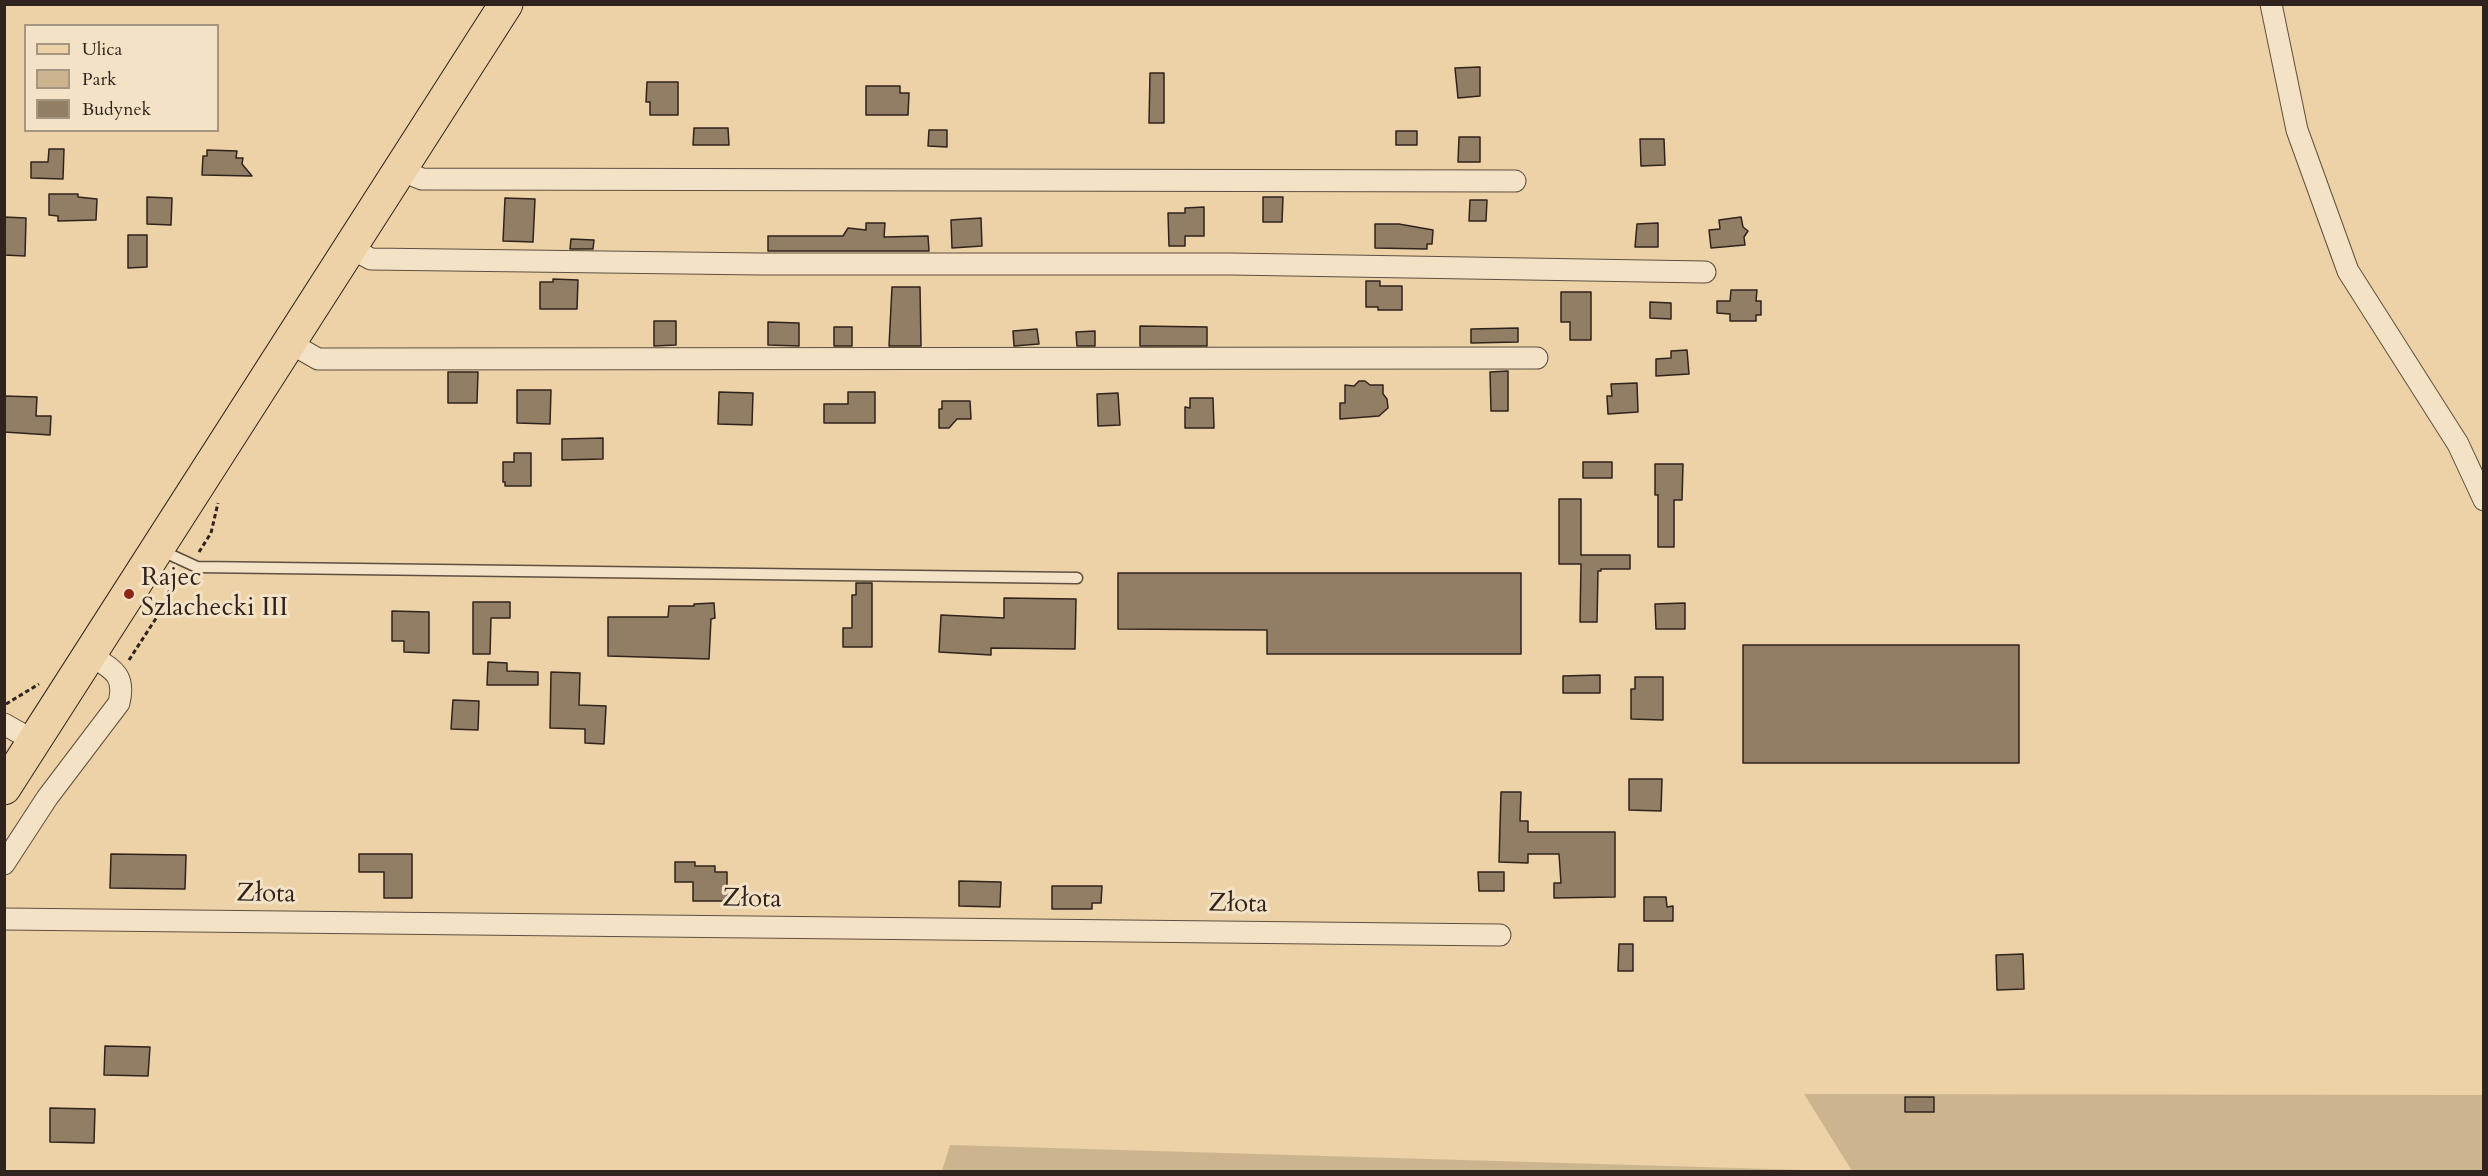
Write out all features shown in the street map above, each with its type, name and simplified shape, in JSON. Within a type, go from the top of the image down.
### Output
[{"type":"main road","points":[[4,788],[506,4]]},
{"type":"street","points":[[2271,4],[2297,130],[2348,271],[2458,444],[2484,500]]},
{"type":"street","points":[[400,170],[422,180],[1515,181]]},
{"type":"street","points":[[350,248],[371,259],[760,264],[1231,264],[1705,272]]},
{"type":"street","points":[[290,343],[318,359],[1537,358]]},
{"type":"street","points":[[4,864],[46,798],[119,703],[122,689],[119,676],[90,655]]},
{"type":"street","points":[[4,724],[34,741]]},
{"type":"street","name":"Złota","points":[[4,919],[1500,935]]},
{"type":"lane","points":[[157,549],[197,567],[1077,578]]},
{"type":"green space","points":[[1804,1094],[2483,1095],[2483,1171],[1852,1171]]},
{"type":"green space","points":[[950,1145],[1838,1171],[942,1171]]},
{"type":"building","points":[[1480,67],[1480,96],[1458,98],[1455,68]]},
{"type":"building","points":[[1150,73],[1164,73],[1164,123],[1149,123]]},
{"type":"building","points":[[647,82],[678,82],[678,115],[650,115],[650,102],[646,102]]},
{"type":"building","points":[[866,86],[900,86],[900,93],[909,93],[908,115],[866,115]]},
{"type":"building","points":[[694,128],[728,128],[729,145],[693,145]]},
{"type":"building","points":[[929,130],[947,130],[947,147],[928,146]]},
{"type":"building","points":[[1396,131],[1417,131],[1417,145],[1396,145]]},
{"type":"building","points":[[1459,137],[1480,137],[1480,162],[1458,162]]},
{"type":"building","points":[[1640,139],[1664,139],[1665,165],[1641,166]]},
{"type":"building","points":[[49,149],[64,149],[63,179],[31,178],[31,162],[48,162]]},
{"type":"building","points":[[207,150],[237,151],[236,158],[243,158],[242,164],[252,176],[202,175],[203,156],[207,156]]},
{"type":"building","points":[[49,194],[78,194],[78,197],[97,199],[96,220],[58,221],[58,216],[49,215]]},
{"type":"building","points":[[147,197],[172,198],[171,225],[147,224]]},
{"type":"building","points":[[1263,197],[1283,197],[1282,222],[1263,222]]},
{"type":"building","points":[[505,198],[535,199],[533,242],[503,241]]},
{"type":"building","points":[[1470,200],[1487,200],[1486,221],[1469,221]]},
{"type":"building","points":[[1204,207],[1204,236],[1185,236],[1185,246],[1169,246],[1168,213],[1185,213],[1185,208]]},
{"type":"building","points":[[4,217],[26,218],[25,256],[4,255]]},
{"type":"building","points":[[1741,217],[1743,227],[1748,231],[1744,237],[1745,245],[1711,248],[1709,230],[1720,229],[1719,220]]},
{"type":"building","points":[[981,218],[982,246],[952,248],[951,220]]},
{"type":"building","points":[[866,223],[885,223],[884,237],[928,236],[929,251],[768,251],[768,236],[843,236],[848,228],[866,230]]},
{"type":"building","points":[[1658,223],[1658,247],[1635,247],[1637,224]]},
{"type":"building","points":[[1375,224],[1399,224],[1433,230],[1432,244],[1427,244],[1427,249],[1375,248]]},
{"type":"building","points":[[128,235],[147,235],[147,267],[128,268]]},
{"type":"building","points":[[571,239],[594,240],[593,249],[570,249]]},
{"type":"building","points":[[553,279],[578,280],[577,309],[540,309],[540,282],[553,282]]},
{"type":"building","points":[[1366,281],[1380,281],[1380,286],[1402,286],[1402,310],[1378,310],[1378,307],[1366,307]]},
{"type":"building","points":[[892,287],[920,287],[921,346],[889,346]]},
{"type":"building","points":[[1731,290],[1757,290],[1756,301],[1761,301],[1761,315],[1756,315],[1756,321],[1730,321],[1730,314],[1717,313],[1717,301],[1730,301]]},
{"type":"building","points":[[1561,292],[1591,292],[1591,340],[1570,340],[1570,322],[1561,322]]},
{"type":"building","points":[[1650,302],[1671,303],[1671,319],[1650,318]]},
{"type":"building","points":[[654,321],[676,321],[676,345],[654,346]]},
{"type":"building","points":[[768,322],[799,323],[799,346],[768,345]]},
{"type":"building","points":[[1140,326],[1207,327],[1207,346],[1140,346]]},
{"type":"building","points":[[834,327],[852,327],[852,346],[834,346]]},
{"type":"building","points":[[1518,328],[1518,342],[1471,343],[1471,329]]},
{"type":"building","points":[[1037,329],[1039,344],[1014,346],[1013,331]]},
{"type":"building","points":[[1095,331],[1095,346],[1077,346],[1076,332]]},
{"type":"building","points":[[1687,350],[1689,374],[1656,376],[1656,359],[1671,358],[1671,351]]},
{"type":"building","points":[[1508,371],[1508,411],[1491,411],[1490,372]]},
{"type":"building","points":[[448,372],[478,372],[477,403],[448,403]]},
{"type":"building","points":[[1359,381],[1365,381],[1370,385],[1383,385],[1383,394],[1387,399],[1388,408],[1379,416],[1340,419],[1340,403],[1345,403],[1345,385],[1354,386]]},
{"type":"building","points":[[1637,383],[1638,412],[1608,414],[1607,396],[1612,396],[1611,384]]},
{"type":"building","points":[[517,390],[551,390],[550,424],[517,423]]},
{"type":"building","points":[[719,392],[753,393],[752,425],[718,424]]},
{"type":"building","points":[[848,392],[875,392],[875,423],[824,423],[824,404],[848,404]]},
{"type":"building","points":[[1118,393],[1120,425],[1098,426],[1097,394]]},
{"type":"building","points":[[4,396],[37,397],[36,416],[51,416],[50,435],[4,432]]},
{"type":"building","points":[[1190,398],[1213,398],[1214,428],[1185,428],[1185,407],[1190,408]]},
{"type":"building","points":[[942,401],[970,401],[971,419],[957,419],[949,428],[939,428],[939,409],[942,409]]},
{"type":"building","points":[[603,438],[603,459],[562,460],[562,439]]},
{"type":"building","points":[[514,453],[531,453],[531,486],[505,486],[503,462],[514,462]]},
{"type":"building","points":[[1583,462],[1612,462],[1612,478],[1583,478]]},
{"type":"building","points":[[1655,464],[1683,464],[1682,500],[1674,500],[1674,547],[1658,547],[1658,495],[1655,495]]},
{"type":"building","points":[[1559,499],[1581,499],[1581,555],[1630,555],[1630,569],[1601,569],[1598,571],[1597,622],[1580,622],[1581,564],[1559,564]]},
{"type":"building","points":[[1118,573],[1521,573],[1521,654],[1267,654],[1267,630],[1118,629]]},
{"type":"building","points":[[856,583],[872,583],[872,647],[843,647],[843,628],[852,628],[852,595],[856,595]]},
{"type":"building","points":[[1004,598],[1076,599],[1075,649],[991,648],[991,655],[939,652],[941,615],[1004,618]]},
{"type":"building","points":[[473,602],[510,602],[510,618],[491,618],[490,654],[473,654]]},
{"type":"building","points":[[714,603],[715,618],[711,619],[709,659],[608,656],[608,617],[668,617],[669,606]]},
{"type":"building","points":[[1685,603],[1685,629],[1656,629],[1655,604]]},
{"type":"building","points":[[392,611],[429,612],[429,653],[404,652],[404,641],[392,641]]},
{"type":"building","points":[[1743,645],[2019,645],[2019,763],[1743,763]]},
{"type":"building","points":[[488,662],[507,663],[507,671],[538,672],[538,685],[487,685]]},
{"type":"building","points":[[551,672],[580,673],[579,705],[606,706],[604,744],[585,743],[585,729],[550,728]]},
{"type":"building","points":[[1600,675],[1600,693],[1563,693],[1563,676]]},
{"type":"building","points":[[1635,677],[1663,677],[1663,720],[1631,719],[1631,689],[1635,689]]},
{"type":"building","points":[[453,700],[479,701],[478,730],[451,729]]},
{"type":"building","points":[[1629,779],[1662,779],[1661,811],[1629,810]]},
{"type":"building","points":[[1501,792],[1521,792],[1520,821],[1528,821],[1528,832],[1615,832],[1615,897],[1554,898],[1554,883],[1561,883],[1559,854],[1528,854],[1528,863],[1499,862]]},
{"type":"building","points":[[111,854],[186,855],[185,889],[110,888]]},
{"type":"building","points":[[359,854],[412,854],[412,898],[384,898],[384,872],[359,872]]},
{"type":"building","points":[[675,862],[695,862],[695,866],[715,866],[715,872],[727,872],[727,901],[693,901],[693,882],[675,882]]},
{"type":"building","points":[[1478,872],[1504,872],[1504,891],[1479,891]]},
{"type":"building","points":[[959,881],[1001,882],[1000,907],[959,906]]},
{"type":"building","points":[[1052,886],[1102,886],[1101,903],[1092,903],[1092,909],[1052,909]]},
{"type":"building","points":[[1644,897],[1666,897],[1667,907],[1673,906],[1673,921],[1644,921]]},
{"type":"building","points":[[1619,944],[1633,944],[1633,971],[1618,971]]},
{"type":"building","points":[[2023,954],[2024,989],[1997,990],[1996,955]]},
{"type":"building","points":[[105,1046],[150,1047],[148,1076],[104,1075]]},
{"type":"building","points":[[1905,1097],[1934,1097],[1934,1112],[1905,1112]]},
{"type":"building","points":[[50,1108],[95,1109],[94,1143],[50,1142]]},
{"type":"place","name":"Rajec Szlachecki III","points":[[129,594]]}]
